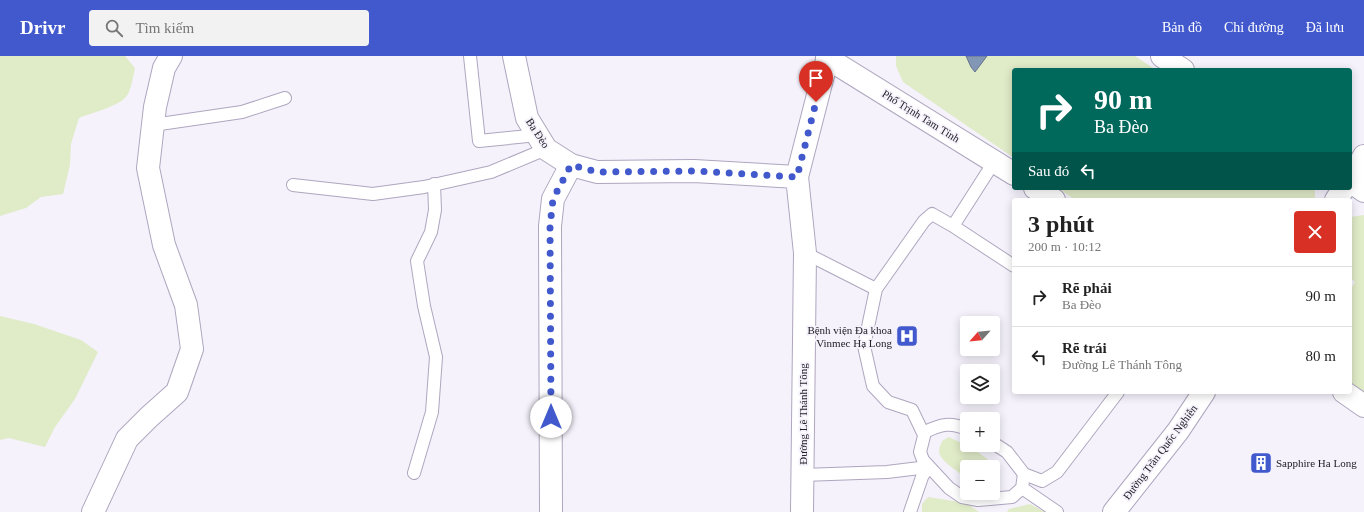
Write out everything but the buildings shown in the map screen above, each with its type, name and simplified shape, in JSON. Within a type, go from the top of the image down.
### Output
[{"type":"street","points":[[93,512],[127,439],[177,392],[192,349],[186,305],[164,245],[148,168],[155,107],[164,68],[171,56]]},
{"type":"street","name":"Ba Đèo","points":[[514,56],[527,118],[542,142],[571,165],[597,172],[694,171],[797,177]]},
{"type":"street","points":[[1162,56],[1180,68]]},
{"type":"street","name":"Phố Trịnh Tam Tỉnh","points":[[828,57],[1012,173]]},
{"type":"street","name":"Đường Lê Thánh Tông","points":[[802,512],[804,253],[797,177],[828,57]]},
{"type":"street","points":[[1352,177],[1364,156]]},
{"type":"street","points":[[551,512],[550,226],[553,199],[571,165]]},
{"type":"street","points":[[1352,182],[1364,191]]},
{"type":"street","points":[[1038,190],[1051,198]]},
{"type":"street","name":"Đường Trần Quốc Nghiễn","points":[[1114,512],[1178,431],[1203,394]]},
{"type":"street","points":[[1347,394],[1364,406]]},
{"type":"lane","points":[[470,56],[479,141],[542,142]]},
{"type":"lane","points":[[153,125],[242,112],[285,98]]},
{"type":"lane","points":[[293,185],[373,194],[434,184],[491,172],[542,142]]},
{"type":"lane","points":[[953,226],[994,162]]},
{"type":"lane","points":[[414,473],[432,412],[436,357],[424,306],[417,261],[431,232],[435,210],[434,184]]},
{"type":"lane","points":[[924,435],[912,410],[888,402],[873,386],[864,346],[876,289],[924,221],[932,214],[1012,265]]},
{"type":"lane","points":[[804,253],[876,289]]},
{"type":"lane","points":[[1000,447],[1007,452],[1024,474],[1042,482],[1057,472],[1116,394]]},
{"type":"lane","points":[[960,426],[956,424],[937,425],[925,432],[920,452],[928,467],[949,488],[962,497],[978,500],[1012,497],[1022,488],[1024,474]]},
{"type":"lane","points":[[803,474],[887,472],[928,467]]},
{"type":"lane","points":[[910,512],[922,477],[928,467]]},
{"type":"lane","points":[[1022,488],[1057,512]]},
{"type":"green space","points":[[0,56],[125,56],[135,68],[130,88],[125,98],[110,107],[79,118],[71,144],[70,165],[63,194],[41,197],[26,208],[0,216]]},
{"type":"green space","points":[[896,56],[1135,56],[1153,68],[1012,68],[1012,157],[903,82],[896,66]]},
{"type":"green space","points":[[1061,190],[1315,190],[1315,198],[1072,198]]},
{"type":"green space","points":[[1364,215],[1364,396],[1352,388],[1352,287],[1355,282],[1352,280],[1352,217]]},
{"type":"green space","points":[[0,316],[34,324],[81,340],[98,352],[75,399],[55,427],[45,447],[9,438],[0,440]]},
{"type":"green space","points":[[949,437],[960,443],[960,452],[977,452],[988,460],[960,460],[960,473],[942,459],[939,450],[942,441]]},
{"type":"green space","points":[[928,497],[966,503],[979,512],[922,512],[922,504]]},
{"type":"green space","points":[[1030,504],[1045,512],[1007,512],[1009,509]]},
{"type":"water","points":[[966,56],[987,56],[975,72]]},
{"type":"place","name":"Bệnh viện Đa khoa Vinmec Hạ Long","points":[[907,336]]},
{"type":"place","name":"Sapphire Ha Long","points":[[1261,463]]},
{"type":"route","points":[[551,417],[550,226],[553,199],[571,165],[597,172],[694,171],[797,177],[816,102]]}]
